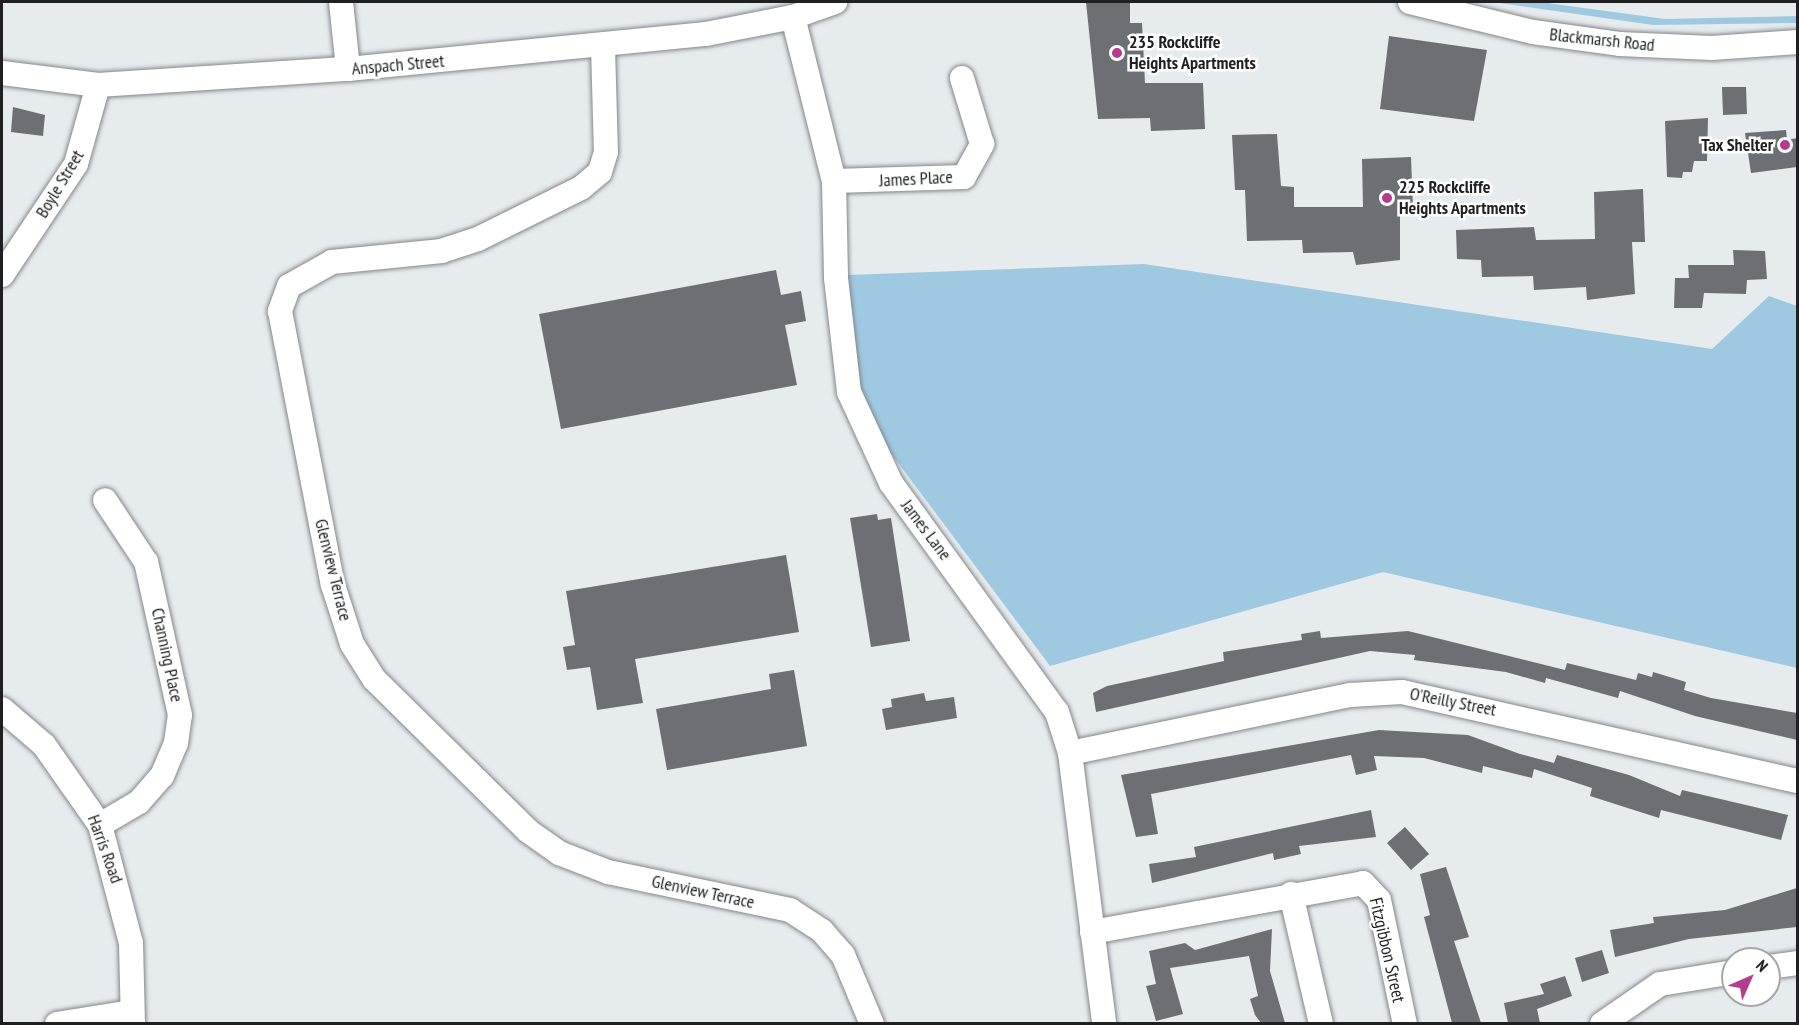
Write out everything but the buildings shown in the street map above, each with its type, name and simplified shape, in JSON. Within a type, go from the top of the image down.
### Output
[{"type":"street","points":[[341,2],[348,69]]},
{"type":"street","name":"Anspach Street","points":[[2,73],[98,85],[348,69],[603,47],[793,18],[835,2]]},
{"type":"street","name":"Blackmarsh Road","points":[[1410,2],[1533,32],[1619,44],[1712,48],[1797,42]]},
{"type":"street","name":"James Lane","points":[[793,18],[834,182],[842,363],[859,421],[891,483],[1046,692],[1070,753],[1104,1023]]},
{"type":"street","name":"Glenview Terrace","points":[[603,47],[606,152],[600,172],[581,188],[478,239],[442,251],[332,262],[289,286],[280,311],[333,585],[352,644],[374,679],[528,831],[559,853],[608,872],[790,910],[822,931],[843,955],[872,1023]]},
{"type":"street","name":"James Place","points":[[834,182],[964,177],[982,144],[962,78]]},
{"type":"street","name":"Boyle Street","points":[[2,275],[76,164],[98,85]]},
{"type":"street","name":"Channing Place","points":[[100,825],[139,802],[162,776],[176,742],[180,715],[146,562],[105,500]]},
{"type":"street","name":"O'Reilly Street","points":[[1070,753],[1389,692],[1431,696],[1797,781]]},
{"type":"street","name":"Harris Road","points":[[2,709],[44,745],[100,825],[131,943],[133,1018]]},
{"type":"street","name":"Fitzgibbon Street","points":[[1092,932],[1352,881],[1373,889],[1405,1023]]},
{"type":"street","points":[[1291,894],[1321,1023]]},
{"type":"street","points":[[1781,965],[1797,963]]},
{"type":"street","points":[[1602,1023],[1660,984],[1721,974]]},
{"type":"street","points":[[57,1023],[133,1018]]},
{"type":"shaded area","points":[[1492,2],[1540,2],[1665,19],[1797,16],[1797,23],[1653,25]]},
{"type":"shaded area","points":[[1144,264],[1712,349],[1769,296],[1797,306],[1797,668],[1383,572],[1050,666],[887,448],[867,413],[853,359],[848,275]]},
{"type":"place","name":"235 Rockcliffe Heights Apartments","points":[[1117,53]]},
{"type":"place","name":"Tax Shelter","points":[[1785,145]]},
{"type":"place","name":"225 Rockcliffe Heights Apartments","points":[[1387,198]]}]
